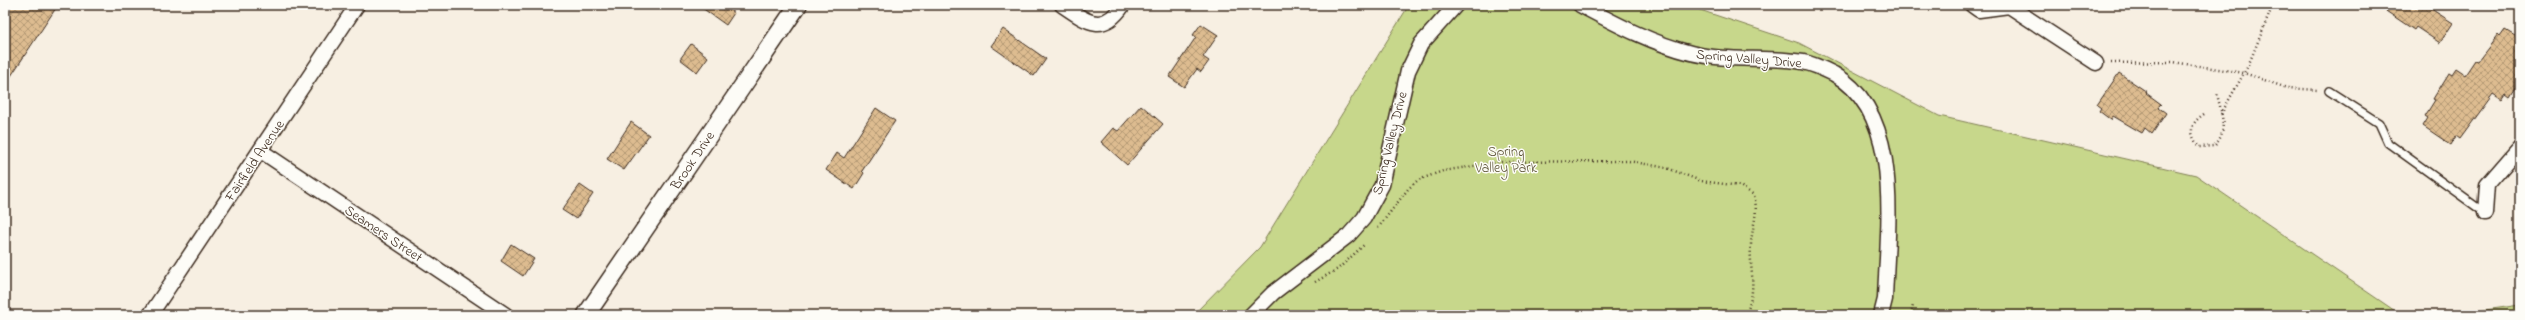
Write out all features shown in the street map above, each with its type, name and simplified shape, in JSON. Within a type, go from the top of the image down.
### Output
[{"type":"street","name":"Fairfield Avenue","points":[[150,315],[261,151],[357,5]]},
{"type":"street","name":"Brook Drive","points":[[586,315],[798,5]]},
{"type":"street","points":[[1062,5],[1082,18],[1098,24],[1106,24],[1116,16],[1123,5]]},
{"type":"street","name":"Spring Valley Drive","points":[[1251,315],[1273,293],[1349,235],[1364,218],[1382,185],[1408,71],[1421,44],[1456,5]]},
{"type":"street","name":"Spring Valley Drive","points":[[1580,5],[1639,35],[1667,46],[1714,56],[1804,62],[1823,68],[1856,90],[1871,115],[1879,136],[1886,165],[1888,191],[1885,291],[1881,315]]},
{"type":"street","points":[[1972,5],[1979,10],[2009,6],[2096,63]]},
{"type":"street","points":[[2485,213],[2487,185],[2520,147]]},
{"type":"street","name":"Seamers Street","points":[[261,151],[506,315]]},
{"type":"lane","points":[[2329,91],[2379,123],[2388,143],[2485,213]]},
{"type":"path","points":[[2221,114],[2244,73],[2273,5]]},
{"type":"path","points":[[2096,63],[2173,62],[2244,73],[2287,88],[2329,91]]},
{"type":"path","points":[[2204,114],[2194,121],[2191,127],[2191,133],[2199,147],[2206,148],[2214,146],[2222,134],[2221,114],[2217,94]]},
{"type":"path","points":[[1373,233],[1418,180],[1443,171],[1498,162],[1525,160],[1629,161],[1666,168],[1701,181],[1740,186],[1754,195],[1758,209],[1750,246],[1754,287],[1746,315]]},
{"type":"path","points":[[1308,286],[1338,269],[1355,255],[1369,239]]},
{"type":"path","points":[[1911,315],[1913,305]]},
{"type":"green space","name":"Spring Valley Park","points":[[1409,5],[1685,5],[1799,43],[1939,116],[2196,175],[2401,315],[1193,315],[1260,247]]},
{"type":"green space","points":[[2520,305],[2520,315],[2450,315]]},
{"type":"building","points":[[5,5],[58,5],[5,85]]},
{"type":"building","points":[[698,5],[723,5],[734,13],[726,25]]},
{"type":"building","points":[[2377,5],[2425,5],[2453,23],[2440,43],[2416,27],[2414,30]]},
{"type":"building","points":[[1201,24],[1218,35],[1203,57],[1209,61],[1201,72],[1197,69],[1184,87],[1169,77],[1196,37],[1193,35]]},
{"type":"building","points":[[1003,29],[1046,59],[1034,76],[991,46]]},
{"type":"building","points":[[2505,30],[2520,39],[2520,81],[2510,97],[2506,94],[2502,100],[2493,94],[2460,139],[2456,136],[2451,145],[2423,126],[2428,118],[2425,116],[2435,100],[2433,99],[2449,73],[2452,75],[2456,69],[2465,75],[2475,60],[2478,61],[2498,35],[2500,37]]},
{"type":"building","points":[[691,44],[708,57],[697,72],[680,59]]},
{"type":"building","points":[[2119,73],[2147,92],[2146,93],[2161,104],[2158,107],[2166,113],[2152,134],[2145,128],[2142,133],[2113,116],[2111,120],[2099,111],[2101,108],[2097,105]]},
{"type":"building","points":[[1141,105],[1163,124],[1127,165],[1101,142],[1113,128],[1118,131]]},
{"type":"building","points":[[876,108],[895,121],[862,171],[864,173],[854,189],[826,170],[837,153],[844,158]]},
{"type":"building","points":[[631,122],[649,135],[624,170],[607,159]]},
{"type":"building","points":[[580,185],[593,194],[576,219],[562,210]]},
{"type":"building","points":[[511,244],[534,259],[523,276],[501,261]]}]
